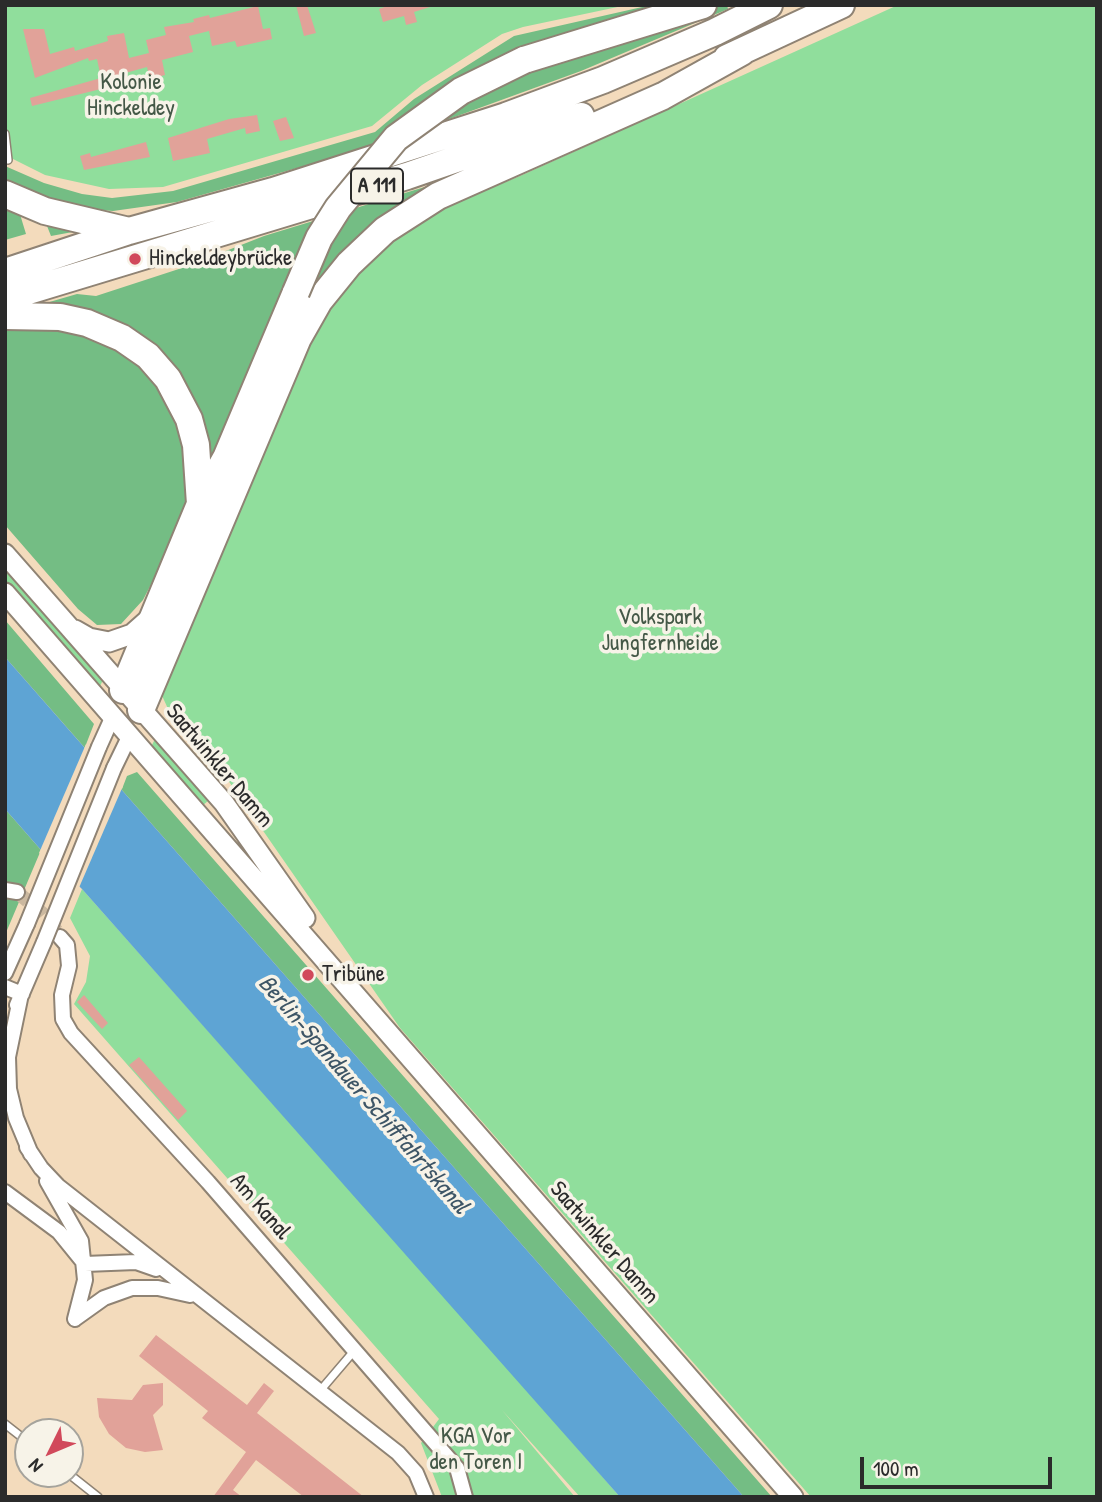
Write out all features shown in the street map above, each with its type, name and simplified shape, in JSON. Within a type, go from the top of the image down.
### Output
[{"type":"highway","points":[[123,690],[158,611],[200,504],[226,458],[296,292],[338,208],[396,138],[461,91],[524,60],[704,5]]},
{"type":"highway","name":"A 111","points":[[5,272],[129,232],[273,191],[506,116],[615,75],[769,5]]},
{"type":"highway","name":"A 111","points":[[5,298],[513,142],[742,52],[841,5]]},
{"type":"highway","points":[[141,710],[298,338],[325,293],[349,264],[385,229],[416,208],[663,96],[742,52]]},
{"type":"highway","points":[[5,194],[45,212],[129,232]]},
{"type":"highway","points":[[5,316],[60,317],[87,323],[122,338],[148,356],[176,390],[189,419],[196,445],[200,504]]},
{"type":"main road","name":"Saatwinkler Damm","points":[[5,554],[224,803],[378,1022]]},
{"type":"main road","name":"Saatwinkler Damm","points":[[5,593],[206,819],[378,1022],[793,1497]]},
{"type":"main road","points":[[68,626],[89,638],[116,641],[134,633],[158,611]]},
{"type":"main road","points":[[113,716],[123,690]]},
{"type":"main road","points":[[130,735],[141,710]]},
{"type":"main road","points":[[206,819],[224,803]]},
{"type":"street","points":[[5,973],[113,716]]},
{"type":"street","points":[[5,1034],[130,735]]},
{"type":"street","name":"Am Kanal","points":[[60,937],[67,945],[69,967],[62,995],[63,1019],[71,1033],[208,1182],[457,1468],[465,1497]]},
{"type":"street","points":[[5,988],[21,996]]},
{"type":"street","points":[[21,996],[8,1057],[9,1089],[27,1147],[81,1241],[85,1264],[83,1297],[75,1319],[104,1298],[132,1288],[158,1288],[188,1294],[212,1307]]},
{"type":"street","points":[[27,1147],[41,1168],[58,1186],[398,1452],[416,1473],[426,1497]]},
{"type":"street","points":[[5,1192],[59,1232],[85,1264]]},
{"type":"street","points":[[85,1264],[136,1262],[173,1278]]},
{"type":"lane","points":[[5,134],[8,160]]},
{"type":"lane","points":[[319,1392],[354,1351]]},
{"type":"lane","points":[[84,1486],[98,1497]]},
{"type":"green space","name":"Kolonie Hinckeldey","points":[[5,5],[627,5],[502,34],[422,85],[372,126],[163,187],[109,189],[45,175],[5,155]]},
{"type":"green space","points":[[651,5],[727,5],[728,9],[581,71],[375,146],[177,202],[113,211],[88,209],[89,229],[51,236],[45,221],[19,211],[26,234],[5,240],[5,166],[44,183],[82,194],[112,198],[173,191],[375,132],[414,99],[514,36]]},
{"type":"green space","name":"Volkspark Jungfernheide","points":[[898,5],[1097,5],[1097,1497],[811,1497],[400,1028],[223,773],[169,711],[159,689],[306,344],[347,283],[379,251],[440,209],[520,176]]},
{"type":"green space","points":[[477,171],[376,228],[187,502],[167,553],[143,600],[121,624],[97,625],[78,609],[5,525],[5,328],[38,327],[46,303],[77,294],[96,296],[185,267],[264,236]]},
{"type":"green space","points":[[5,568],[103,680],[99,688],[5,581]]},
{"type":"green space","points":[[5,620],[94,724],[85,747],[122,789],[127,776],[137,772],[772,1497],[744,1497],[5,657]]},
{"type":"green space","points":[[155,739],[209,800],[202,806],[151,747]]},
{"type":"green space","points":[[5,809],[41,850],[5,935]]},
{"type":"green space","name":"KGA Vor den Toren I","points":[[82,889],[620,1497],[580,1497],[502,1410],[575,1497],[442,1497],[421,1443],[439,1419],[74,1004],[86,982],[90,956],[70,918]]},
{"type":"water","name":"Berlin-Spandauer Schifffahrtskanal","points":[[5,657],[744,1497],[620,1497],[82,889],[41,850],[5,809]]},
{"type":"pier","points":[[86,744],[123,786],[78,890],[39,853]]},
{"type":"building","points":[[296,5],[307,5],[316,33],[304,36]]},
{"type":"building","points":[[390,5],[430,7],[414,12],[417,22],[406,25],[404,16],[383,22],[379,9]]},
{"type":"building","points":[[258,6],[263,29],[270,28],[272,39],[237,47],[235,41],[212,46],[209,31],[189,36],[193,52],[162,60],[165,75],[150,79],[147,67],[111,77],[113,86],[32,106],[30,98],[101,78],[97,59],[89,61],[88,58],[35,78],[23,29],[44,29],[50,54],[74,47],[75,51],[108,41],[107,36],[124,33],[129,58],[149,53],[146,40],[166,35],[164,27]]},
{"type":"building","points":[[257,115],[260,131],[246,134],[245,128],[207,139],[210,153],[173,161],[168,138],[229,119]]},
{"type":"building","points":[[286,117],[294,138],[280,141],[273,121]]},
{"type":"building","points":[[146,142],[150,157],[84,170],[80,156],[90,153],[91,157]]},
{"type":"building","points":[[84,995],[108,1023],[102,1029],[77,1002]]},
{"type":"building","points":[[139,1057],[187,1111],[178,1120],[129,1065]]},
{"type":"building","points":[[156,1335],[247,1405],[264,1383],[274,1391],[257,1413],[364,1497],[304,1497],[256,1460],[233,1490],[242,1497],[213,1497],[246,1452],[202,1418],[208,1411],[139,1356]]},
{"type":"building","points":[[163,1383],[163,1405],[153,1415],[163,1450],[145,1452],[126,1448],[109,1434],[99,1417],[97,1398],[132,1400],[143,1385]]},
{"type":"tunnel","points":[[17,892],[42,913],[58,933]]},
{"type":"place","name":"Hinckeldeybrücke","points":[[135,259]]},
{"type":"place","name":"Tribüne","points":[[308,975]]}]
